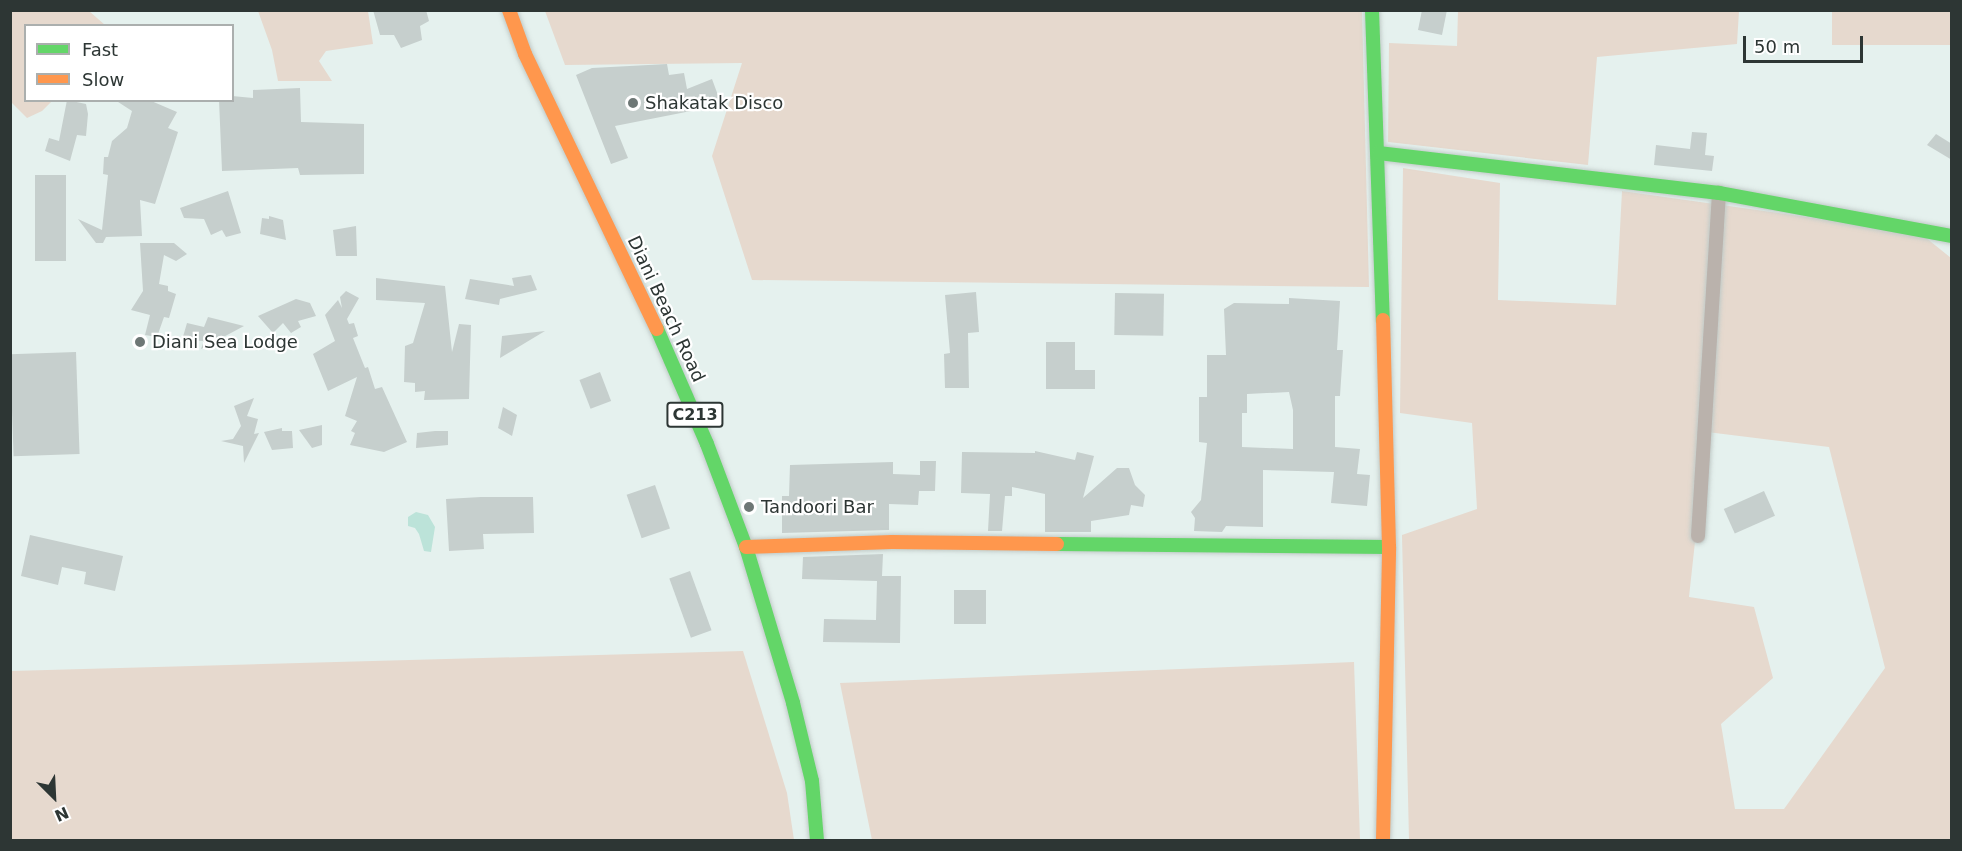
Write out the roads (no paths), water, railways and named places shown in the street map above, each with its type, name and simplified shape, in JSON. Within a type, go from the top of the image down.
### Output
[{"type":"street","name":"Diani Beach Road","points":[[509,10],[525,54],[644,298],[707,444],[746,547],[796,714],[812,781],[817,840]]},
{"type":"street","points":[[1372,10],[1379,153],[1389,547],[1383,840]]},
{"type":"street","points":[[1379,153],[1615,179],[1719,194],[1952,236]]},
{"type":"street","points":[[1698,536],[1719,194]]},
{"type":"street","points":[[746,547],[891,542],[1389,547]]},
{"type":"place","name":"Shakatak Disco","points":[[633,103]]},
{"type":"place","name":"Diani Sea Lodge","points":[[140,342]]},
{"type":"place","name":"Tandoori Bar","points":[[749,507]]}]
